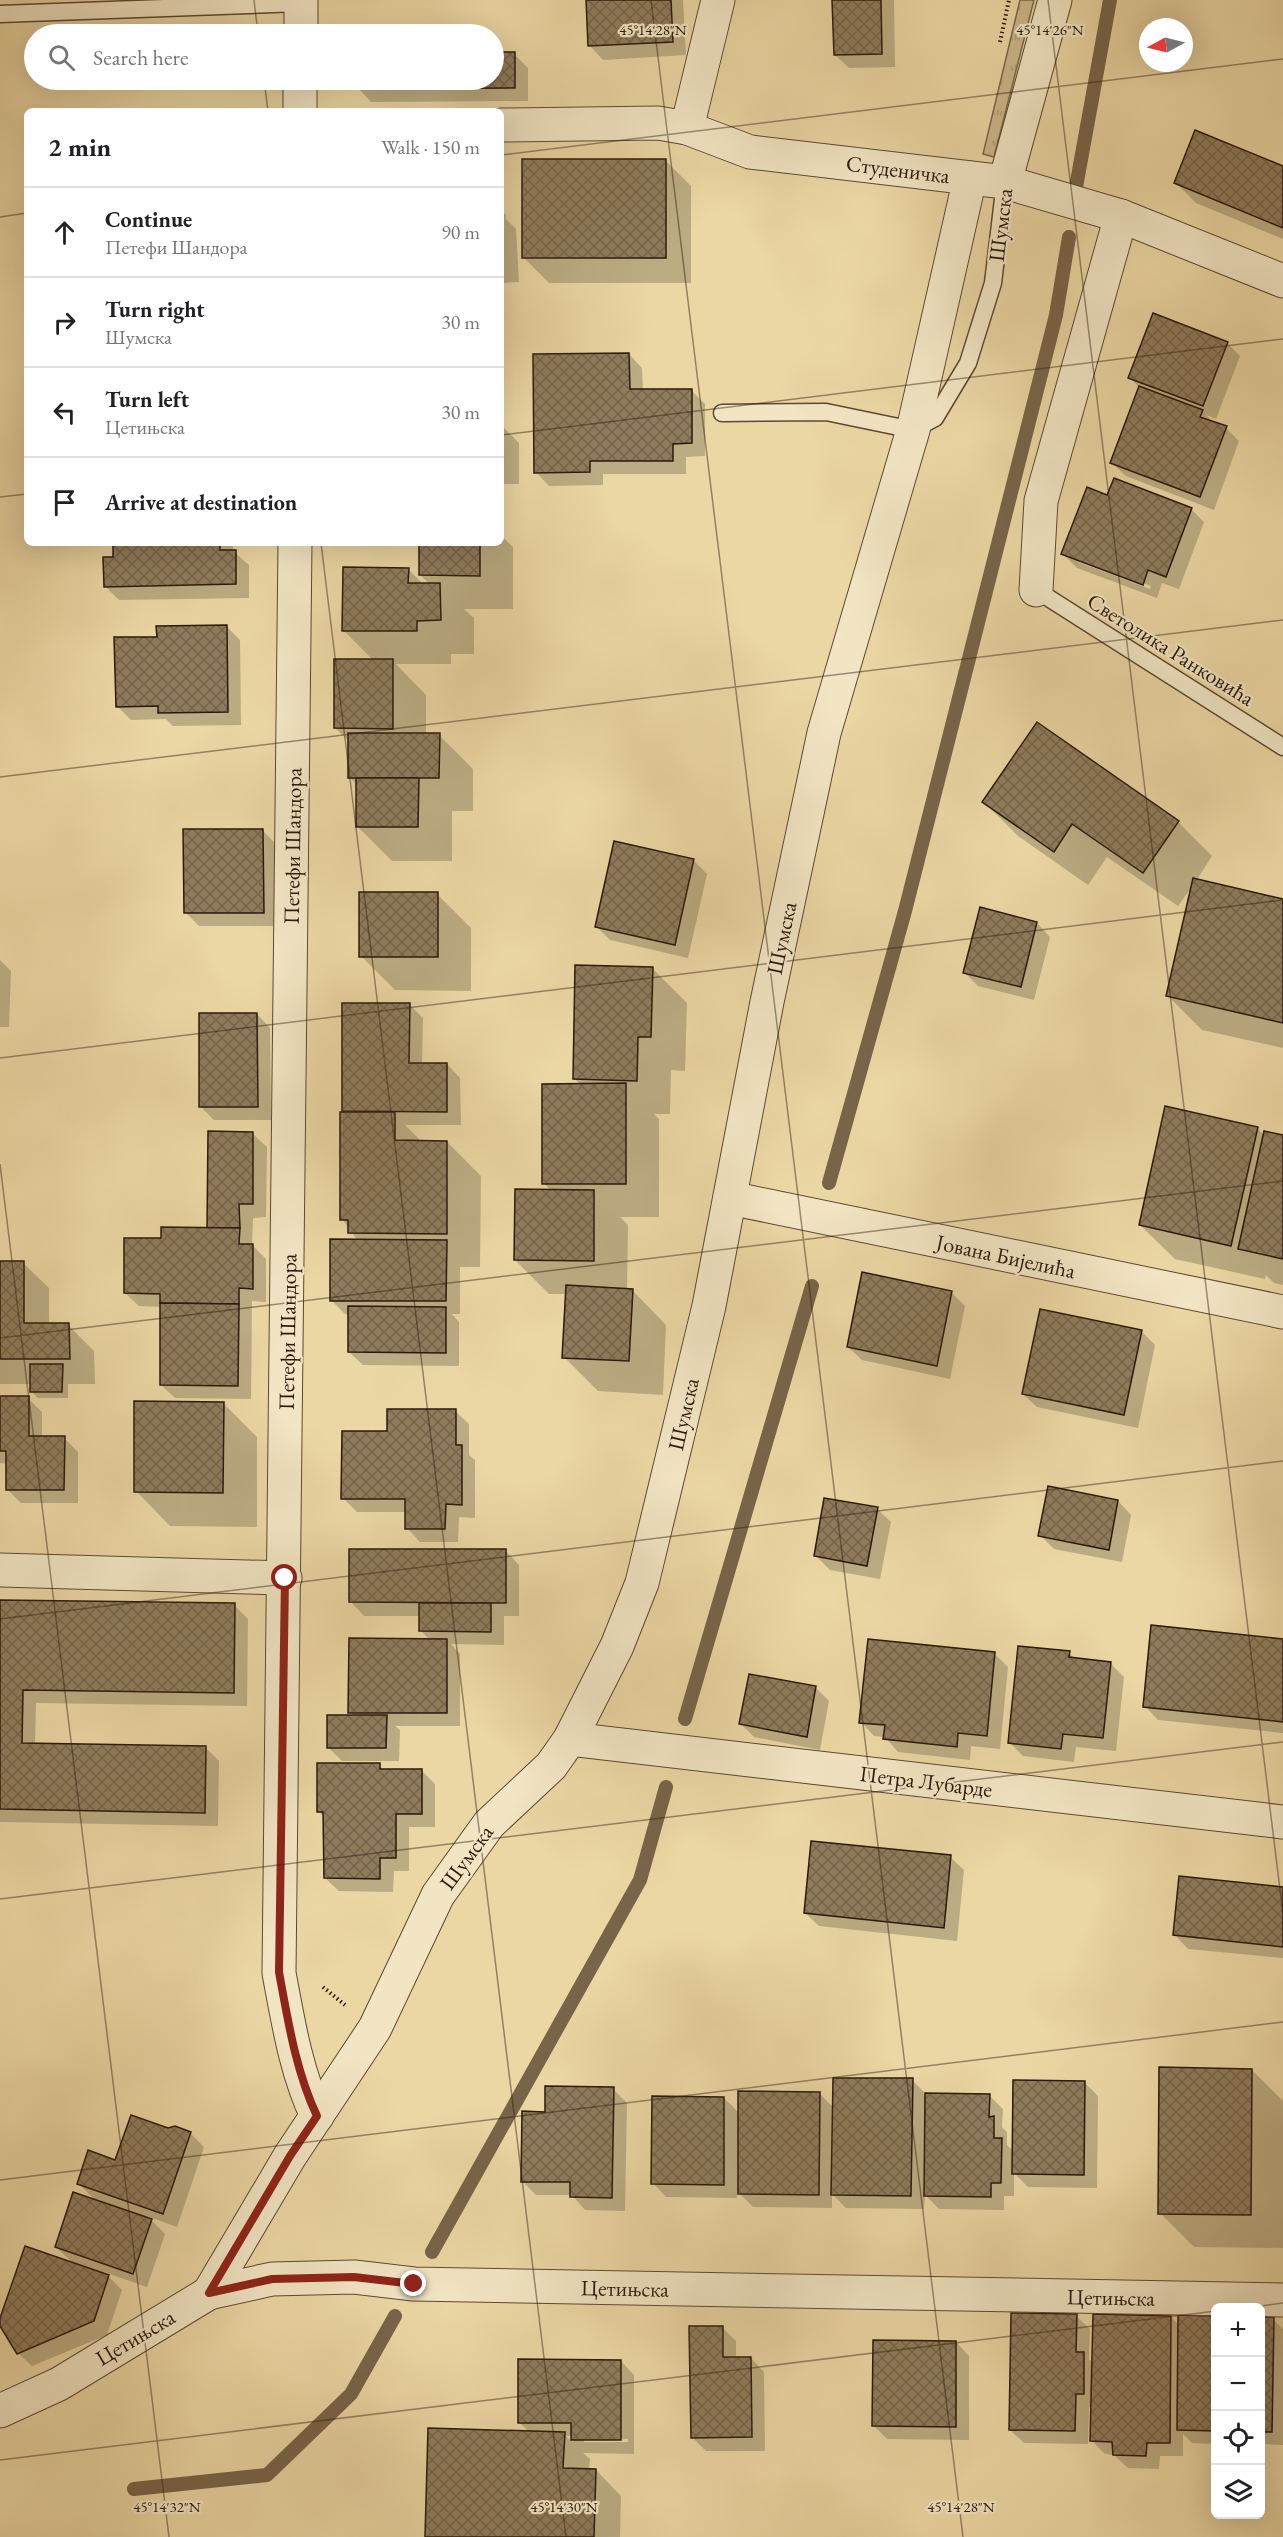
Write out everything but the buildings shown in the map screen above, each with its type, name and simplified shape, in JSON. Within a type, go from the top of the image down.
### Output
[{"type":"street","points":[[687,128],[718,0]]},
{"type":"street","name":"Шумска","points":[[1005,182],[1055,0]]},
{"type":"street","points":[[300,90],[300,108]]},
{"type":"street","name":"Студеничка","points":[[504,125],[658,123],[687,128],[750,152],[1005,182],[1121,216],[1283,281]]},
{"type":"street","name":"Шумска","points":[[209,2293],[290,2156],[375,2028],[438,1895],[489,1824],[551,1766],[570,1739],[617,1646],[642,1583],[709,1306],[767,1002],[824,733],[913,430],[969,178]]},
{"type":"street","points":[[1036,590],[1041,501],[1121,216]]},
{"type":"street","name":"Петефи Шандора","points":[[295,546],[279,1972],[289,2030],[309,2098],[317,2116]]},
{"type":"street","name":"Јована Бијелића","points":[[730,1198],[1283,1312]]},
{"type":"street","points":[[0,1570],[285,1578]]},
{"type":"street","name":"Петра Лубарде","points":[[570,1739],[1283,1822]]},
{"type":"street","name":"Цетињска","points":[[0,2411],[58,2384],[209,2293],[272,2279],[354,2277],[426,2284],[1283,2300]]},
{"type":"lane","points":[[0,14],[301,12]]},
{"type":"lane","name":"Шумска","points":[[913,430],[935,418],[968,363],[993,284],[1005,182]]},
{"type":"lane","points":[[722,413],[826,412],[913,430]]},
{"type":"lane","name":"Светолика Ранковића","points":[[1036,590],[1283,747]]},
{"type":"green space","points":[[1020,0],[1034,0],[994,157],[983,154]]},
{"type":"waterway","points":[[1076,187],[1110,0]]},
{"type":"waterway","points":[[829,1183],[905,911],[1056,315],[1069,237]]},
{"type":"waterway","points":[[685,1719],[812,1286]]},
{"type":"waterway","points":[[432,2252],[640,1880],[666,1787]]},
{"type":"waterway","points":[[134,2489],[267,2475],[351,2394],[395,2316]]},
{"type":"route","points":[[285,1578],[279,1972],[289,2030],[309,2098],[317,2116],[290,2156],[209,2293],[272,2279],[354,2277],[414,2284]]}]
